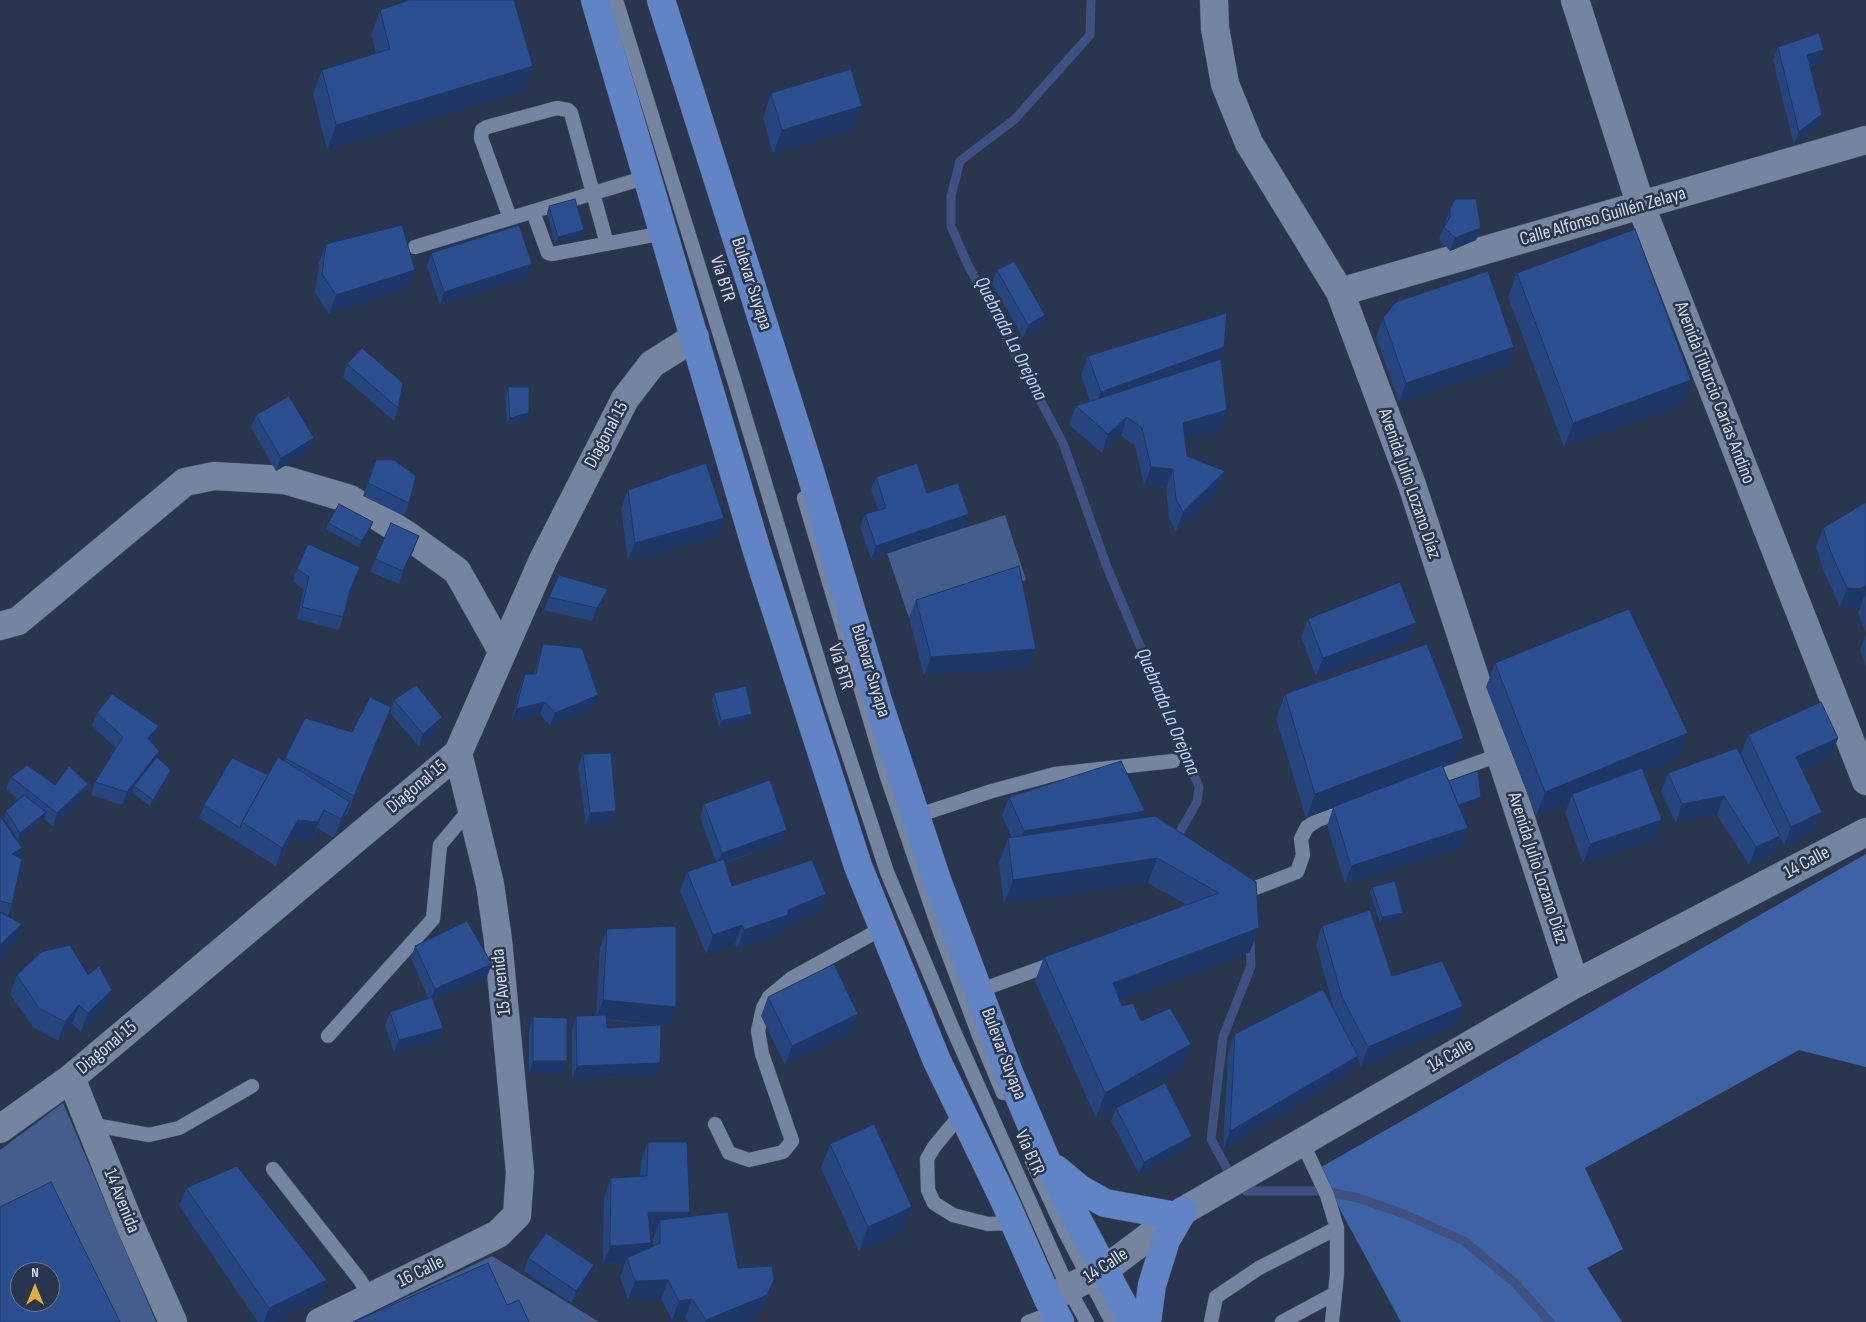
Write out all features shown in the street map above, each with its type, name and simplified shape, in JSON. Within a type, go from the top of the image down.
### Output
[{"type":"main road","name":"Bulevar Suyapa","points":[[595,0],[762,567],[858,866],[937,1061],[1015,1223],[1071,1295],[1132,1322]]},
{"type":"main road","name":"Bulevar Suyapa","points":[[661,0],[810,471],[879,704],[937,880],[1010,1076],[1047,1162],[1071,1295]]},
{"type":"main road","points":[[1047,1162],[1080,1189],[1105,1203],[1180,1213],[1166,1240],[1152,1285],[1147,1322]]},
{"type":"street","name":"Avenida Julio Lozano Díaz","points":[[1214,0],[1215,28],[1225,84],[1250,143],[1340,292],[1412,485],[1575,984]]},
{"type":"street","name":"Avenida Tiburcio Carías Andino","points":[[1575,0],[1641,206],[1866,782]]},
{"type":"street","name":"Calle Alfonso Guillén Zelaya","points":[[1340,292],[1866,140]]},
{"type":"street","name":"Diagonal 15","points":[[0,1129],[71,1078],[458,753],[543,560],[625,399],[652,364],[694,337]]},
{"type":"street","points":[[0,626],[18,621],[185,482],[214,476],[285,480],[350,499],[407,535],[457,571],[502,651]]},
{"type":"street","name":"15 Avenida","points":[[458,753],[490,884],[499,949],[520,1172],[517,1215]]},
{"type":"street","name":"14 Calle","points":[[1071,1295],[1180,1213],[1229,1184],[1575,984],[1866,832]]},
{"type":"street","name":"14 Avenida","points":[[71,1078],[130,1225],[173,1322]]},
{"type":"street","name":"16 Calle","points":[[320,1322],[498,1234],[517,1215]]},
{"type":"lane","name":"Vía BTR","points":[[616,0],[734,380],[830,702],[887,872],[952,1027],[1071,1295],[1087,1322]]},
{"type":"lane","name":"Vía BTR","points":[[651,0],[786,435],[887,777],[980,1038],[1022,1139],[1071,1295],[1112,1322]]},
{"type":"lane","points":[[510,218],[481,138],[482,130],[557,108],[568,110],[571,113],[608,244]]},
{"type":"lane","points":[[415,247],[647,176]]},
{"type":"lane","points":[[533,212],[548,252],[558,254],[664,233]]},
{"type":"lane","points":[[1417,784],[1499,755]]},
{"type":"lane","points":[[916,816],[992,791],[1055,774],[1173,761]]},
{"type":"lane","points":[[1238,895],[1297,872],[1303,855],[1301,839],[1307,827],[1318,820],[1363,804]]},
{"type":"lane","points":[[328,1036],[434,918],[440,845],[472,808]]},
{"type":"lane","points":[[715,1124],[729,1153],[749,1160],[782,1152],[792,1141],[762,1054],[758,1031],[762,1008],[769,997],[792,978],[883,928]]},
{"type":"lane","points":[[978,991],[1071,957]]},
{"type":"lane","points":[[89,1124],[149,1135],[179,1128],[252,1086]]},
{"type":"lane","points":[[962,1113],[934,1147],[927,1159],[928,1190],[934,1203],[953,1215],[988,1224],[1015,1223]]},
{"type":"lane","points":[[1302,1142],[1326,1195],[1336,1228],[1332,1322]]},
{"type":"lane","points":[[273,1170],[360,1280],[370,1297]]},
{"type":"lane","points":[[1210,1322],[1216,1297],[1260,1268],[1336,1228]]},
{"type":"lane","points":[[1282,1322],[1334,1294]]},
{"type":"lane","points":[[1028,1322],[1071,1295]]},
{"type":"shaded area","points":[[1005,515],[1026,580],[909,618],[887,553]]},
{"type":"shaded area","points":[[1866,854],[1866,1067],[1799,1050],[1585,1168],[1623,1249],[1587,1268],[1622,1322],[1401,1322],[1318,1169]]},
{"type":"shaded area","points":[[63,1103],[156,1322],[99,1322],[42,1207],[0,1227],[0,1150]]},
{"type":"shaded area","points":[[492,1256],[599,1322],[354,1322]]},
{"type":"building","points":[[409,0],[514,0],[533,66],[336,125],[322,70],[390,49],[380,10]]},
{"type":"building","points":[[1819,33],[1824,50],[1807,55],[1822,114],[1799,132],[1778,47]]},
{"type":"building","points":[[851,69],[862,106],[782,130],[771,93]]},
{"type":"building","points":[[575,199],[584,230],[558,237],[549,206]]},
{"type":"building","points":[[1455,199],[1476,199],[1481,228],[1455,238],[1444,227],[1450,217],[1450,209]]},
{"type":"building","points":[[402,225],[415,270],[336,295],[322,274],[326,244]]},
{"type":"building","points":[[519,225],[532,264],[444,292],[431,253]]},
{"type":"building","points":[[1635,229],[1691,380],[1573,423],[1517,273]]},
{"type":"building","points":[[1014,261],[1045,315],[1028,325],[997,270]]},
{"type":"building","points":[[1488,271],[1514,347],[1406,383],[1383,318],[1396,302]]},
{"type":"building","points":[[1227,313],[1224,347],[1101,392],[1088,356]]},
{"type":"building","points":[[362,348],[403,383],[398,408],[347,364]]},
{"type":"building","points":[[1221,359],[1227,410],[1183,423],[1187,456],[1225,471],[1183,512],[1176,499],[1173,469],[1151,467],[1142,428],[1127,417],[1108,434],[1076,406]]},
{"type":"building","points":[[508,387],[529,387],[529,413],[510,418]]},
{"type":"building","points":[[289,396],[314,438],[281,458],[256,415]]},
{"type":"building","points":[[376,460],[394,460],[416,476],[409,503],[368,483]]},
{"type":"building","points":[[706,463],[724,518],[635,543],[628,490]]},
{"type":"building","points":[[917,463],[927,493],[958,483],[969,514],[876,546],[865,514],[886,508],[876,477]]},
{"type":"building","points":[[1866,502],[1866,586],[1859,589],[1847,588],[1831,553],[1823,528]]},
{"type":"building","points":[[339,504],[373,522],[362,541],[328,523]]},
{"type":"building","points":[[391,523],[419,536],[403,571],[375,559]]},
{"type":"building","points":[[308,544],[360,567],[350,590],[343,617],[302,607],[309,577],[297,569]]},
{"type":"building","points":[[1019,566],[1036,649],[931,657],[916,600]]},
{"type":"building","points":[[559,575],[608,589],[597,608],[549,597]]},
{"type":"building","points":[[1400,582],[1416,623],[1323,658],[1308,619]]},
{"type":"building","points":[[1629,609],[1688,733],[1545,792],[1495,663]]},
{"type":"building","points":[[543,644],[582,648],[598,695],[555,713],[545,702],[516,709],[525,674],[536,674]]},
{"type":"building","points":[[1427,644],[1464,738],[1315,794],[1285,694]]},
{"type":"building","points":[[416,685],[442,717],[423,734],[394,700]]},
{"type":"building","points":[[746,686],[752,714],[721,721],[714,693]]},
{"type":"building","points":[[112,694],[159,726],[148,738],[159,751],[127,792],[95,782],[123,737],[97,713]]},
{"type":"building","points":[[370,697],[391,707],[354,796],[285,758],[305,718],[352,732]]},
{"type":"building","points":[[1821,702],[1838,738],[1796,757],[1822,812],[1791,827],[1748,735]]},
{"type":"building","points":[[1737,748],[1780,836],[1756,847],[1724,796],[1682,804],[1668,773]]},
{"type":"building","points":[[611,753],[616,811],[590,813],[583,754]]},
{"type":"building","points":[[157,757],[171,770],[153,800],[134,786]]},
{"type":"building","points":[[278,757],[350,802],[341,819],[324,810],[318,822],[298,820],[282,848],[242,822]]},
{"type":"building","points":[[232,758],[268,775],[240,828],[204,805]]},
{"type":"building","points":[[1121,761],[1145,811],[1024,831],[1009,797]]},
{"type":"building","points":[[27,765],[55,785],[69,766],[88,784],[57,813],[11,777]]},
{"type":"building","points":[[1442,765],[1468,828],[1351,866],[1333,807]]},
{"type":"building","points":[[1642,768],[1662,820],[1590,844],[1572,794]]},
{"type":"building","points":[[1478,771],[1481,797],[1458,805],[1449,781]]},
{"type":"building","points":[[770,780],[787,830],[722,853],[704,804]]},
{"type":"building","points":[[24,795],[46,812],[20,833],[6,811]]},
{"type":"building","points":[[0,816],[22,848],[12,854],[22,859],[12,904],[0,901]]},
{"type":"building","points":[[1155,816],[1256,882],[1259,928],[1113,983],[1122,1006],[1133,1003],[1141,1021],[1170,1008],[1191,1044],[1105,1093],[1044,957],[1219,893],[1157,858],[1013,880],[1008,838]]},
{"type":"building","points":[[724,859],[732,886],[812,860],[826,894],[788,910],[788,915],[744,930],[742,925],[713,935],[687,872]]},
{"type":"building","points":[[1395,881],[1403,913],[1382,917],[1372,887]]},
{"type":"building","points":[[1370,910],[1392,976],[1442,961],[1463,1006],[1368,1047],[1342,997],[1322,926]]},
{"type":"building","points":[[0,912],[22,924],[0,945]]},
{"type":"building","points":[[467,921],[492,964],[435,989],[415,946]]},
{"type":"building","points":[[676,926],[676,1007],[603,1000],[607,929]]},
{"type":"building","points":[[70,945],[88,975],[99,966],[112,990],[88,1013],[79,1005],[65,1022],[39,1008],[17,975],[41,952]]},
{"type":"building","points":[[834,964],[858,1014],[792,1046],[768,997]]},
{"type":"building","points":[[1323,989],[1358,1056],[1230,1131],[1235,1034]]},
{"type":"building","points":[[432,997],[443,1028],[399,1040],[390,1012]]},
{"type":"building","points":[[606,1015],[607,1028],[661,1025],[660,1063],[577,1066],[576,1016]]},
{"type":"building","points":[[533,1017],[567,1018],[567,1061],[533,1061]]},
{"type":"building","points":[[1165,1083],[1192,1136],[1144,1162],[1116,1108]]},
{"type":"building","points":[[874,1124],[912,1207],[868,1227],[830,1144]]},
{"type":"building","points":[[648,1142],[687,1142],[690,1212],[648,1212],[651,1243],[610,1246],[611,1178],[647,1176]]},
{"type":"building","points":[[237,1166],[327,1280],[269,1308],[186,1188]]},
{"type":"building","points":[[51,1182],[120,1322],[0,1322],[0,1207]]},
{"type":"building","points":[[728,1212],[738,1268],[772,1266],[774,1280],[767,1295],[706,1320],[692,1299],[679,1301],[668,1280],[635,1281],[627,1258],[660,1243],[660,1220]]},
{"type":"building","points":[[546,1233],[594,1265],[576,1291],[528,1258]]},
{"type":"building","points":[[488,1263],[507,1305],[519,1300],[529,1322],[353,1322]]},
{"type":"waterway","name":"Quebrada La Orejona","points":[[1091,0],[1090,35],[1015,119],[960,161],[951,196],[951,226],[967,263],[1063,443],[1107,567],[1199,787],[1197,802],[1174,842]]},
{"type":"waterway","name":"Quebrada La Orejona","points":[[1250,940],[1251,966],[1223,1037],[1211,1139],[1233,1180],[1246,1191],[1325,1191],[1358,1198],[1404,1214],[1464,1241],[1515,1283],[1550,1322]]}]
